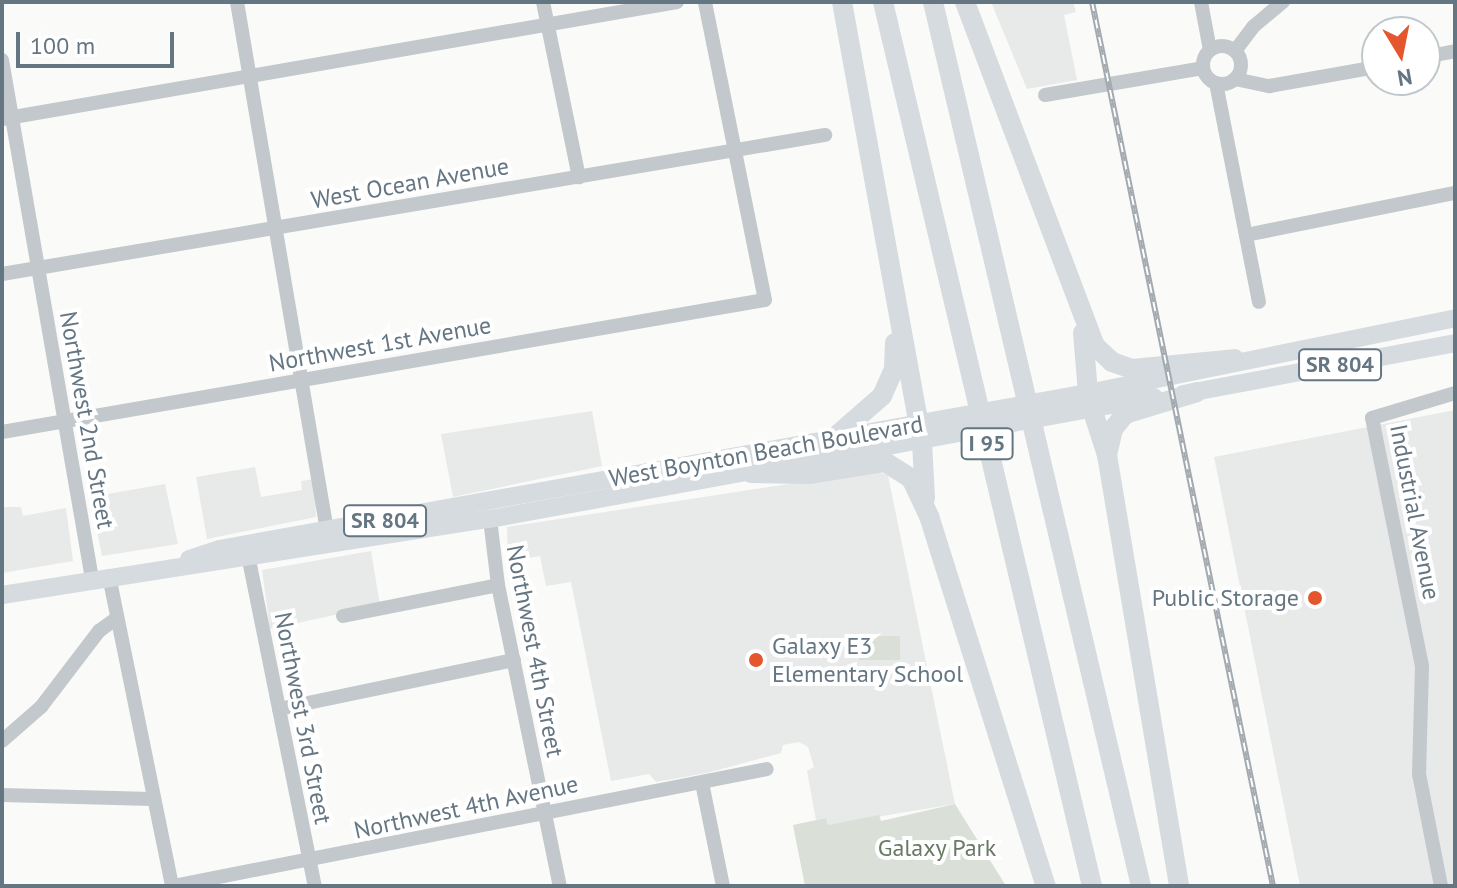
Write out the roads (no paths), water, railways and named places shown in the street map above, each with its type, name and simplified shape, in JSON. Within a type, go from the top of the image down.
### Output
[{"type":"highway","points":[[842,2],[920,432],[929,516]]},
{"type":"highway","name":"I 95","points":[[883,2],[1092,886]]},
{"type":"highway","name":"I 95","points":[[933,2],[1141,886]]},
{"type":"highway","points":[[965,2],[1072,296],[1088,353],[1090,401],[1107,455],[1179,886]]},
{"type":"highway","points":[[835,437],[870,411],[891,378],[896,353],[891,279]]},
{"type":"highway","points":[[1072,296],[1100,352],[1152,388],[1197,392]]},
{"type":"highway","points":[[1107,455],[1120,419],[1152,388],[1235,359]]},
{"type":"highway","points":[[751,473],[809,474],[891,464],[911,478],[929,516],[1046,886]]},
{"type":"main road","name":"SR 804","points":[[1235,359],[1455,318]]},
{"type":"main road","name":"SR 804","points":[[1197,392],[1455,343]]},
{"type":"main road","name":"West Boynton Beach Boulevard","points":[[2,595],[172,566],[249,560],[751,473],[920,432],[1152,388]]},
{"type":"main road","name":"West Boynton Beach Boulevard","points":[[172,566],[219,549],[835,437],[920,432]]},
{"type":"main road","points":[[490,519],[504,509],[563,498],[600,481]]},
{"type":"street","points":[[237,2],[327,531]]},
{"type":"street","points":[[543,2],[579,177]]},
{"type":"street","points":[[7,118],[677,2]]},
{"type":"street","points":[[705,2],[734,150]]},
{"type":"street","points":[[1201,2],[1210,50],[1203,68]]},
{"type":"street","points":[[1235,51],[1254,26],[1283,2]]},
{"type":"street","points":[[1210,50],[1226,46],[1235,51],[1241,68],[1235,79]]},
{"type":"street","name":"Northwest 2nd Street","points":[[2,60],[7,118],[38,267],[65,421],[101,578],[117,618],[152,799],[173,886]]},
{"type":"street","points":[[1203,68],[1216,83],[1259,302]]},
{"type":"street","points":[[1045,95],[1203,68]]},
{"type":"street","points":[[1216,83],[1235,79],[1269,86],[1361,70]]},
{"type":"street","name":"West Ocean Avenue","points":[[2,274],[825,135]]},
{"type":"street","name":"Northwest 1st Avenue","points":[[2,432],[765,300],[734,150]]},
{"type":"street","points":[[1246,235],[1455,193]]},
{"type":"street","name":"Industrial Avenue","points":[[1441,886],[1419,774],[1422,666],[1372,418],[1455,393]]},
{"type":"street","name":"Northwest 4th Street","points":[[490,519],[498,585],[560,886]]},
{"type":"street","name":"Northwest 3rd Street","points":[[249,560],[315,886]]},
{"type":"street","points":[[343,616],[498,585]]},
{"type":"street","points":[[2,741],[41,707],[99,631],[117,618]]},
{"type":"street","points":[[279,709],[514,660]]},
{"type":"street","name":"Northwest 4th Avenue","points":[[173,886],[767,769]]},
{"type":"street","points":[[702,783],[723,886]]},
{"type":"street","points":[[2,795],[152,799]]},
{"type":"railway","points":[[1092,2],[1273,886]]},
{"type":"place","name":"Public Storage","points":[[1315,598]]},
{"type":"place","name":"Galaxy E3 Elementary School","points":[[756,660]]},
{"type":"park label","name":"Galaxy Park","points":[[937,848]]}]
